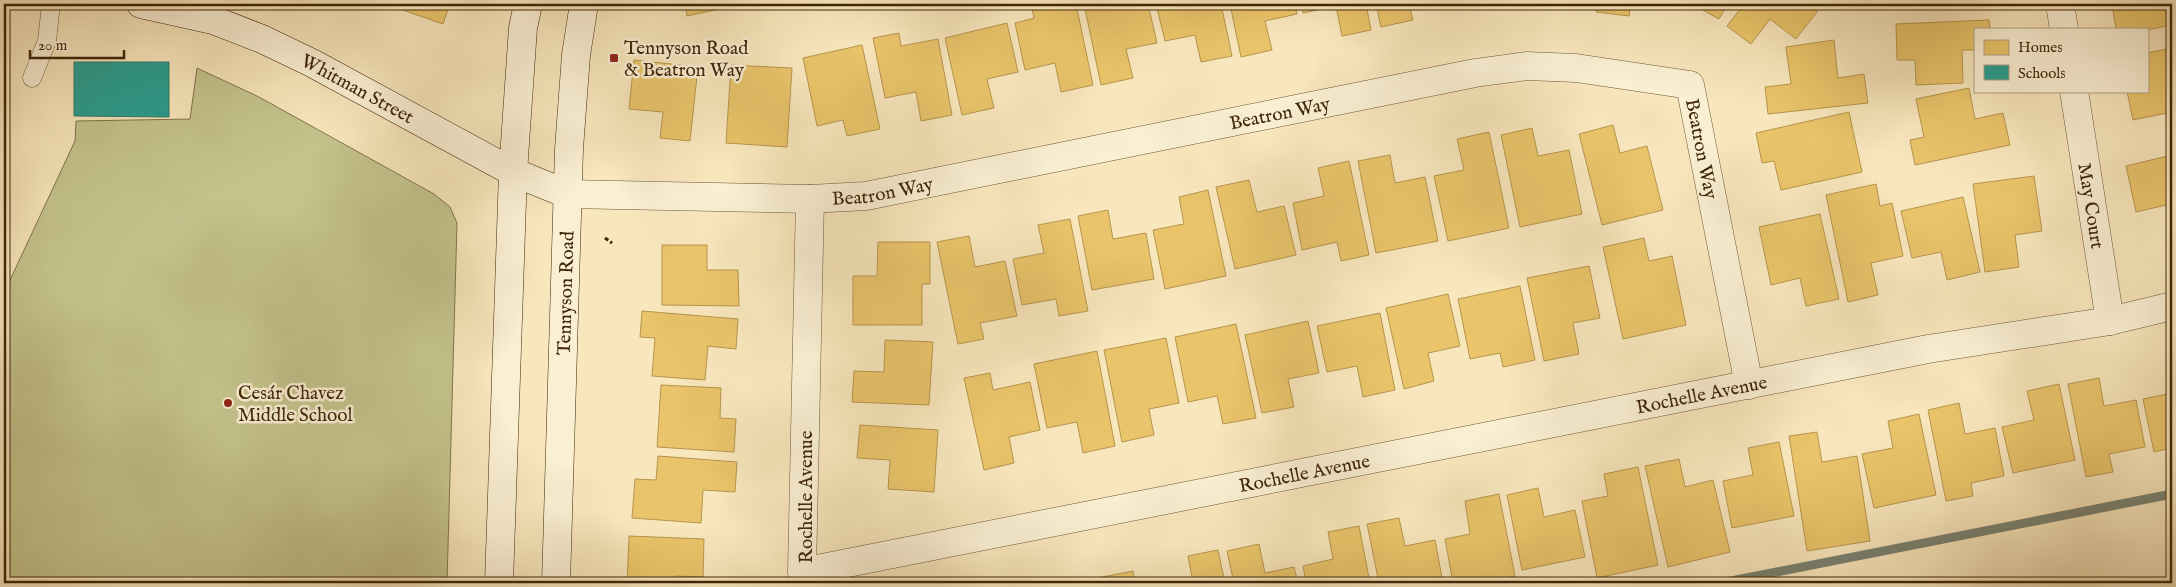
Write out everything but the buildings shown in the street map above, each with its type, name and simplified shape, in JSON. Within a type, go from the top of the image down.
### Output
[{"type":"street","name":"Whitman Street","points":[[141,4],[213,20],[262,39],[312,63],[513,172],[567,194]]},
{"type":"street","points":[[499,583],[513,172],[523,37],[528,4]]},
{"type":"street","name":"Tennyson Road","points":[[556,583],[567,194],[572,99],[578,35],[584,4]]},
{"type":"street","points":[[2060,4],[2064,28]]},
{"type":"street","name":"Beatron Way","points":[[567,194],[810,200],[866,196],[1475,72],[1526,66],[1576,68],[1690,85],[1749,385]]},
{"type":"street","name":"May Court","points":[[2074,92],[2110,321]]},
{"type":"street","name":"Rochelle Avenue","points":[[810,200],[802,572],[1928,349],[2110,321],[2172,306]]},
{"type":"lane","points":[[32,78],[47,41],[51,4]]},
{"type":"path","points":[[605,238],[612,243]]},
{"type":"shaded area","name":"Cesár Chavez Middle School","points":[[197,68],[259,97],[434,194],[450,207],[457,223],[447,583],[4,583],[4,293],[75,141],[76,121],[190,119]]},
{"type":"waterway","points":[[1721,583],[2172,494]]},
{"type":"place","name":"Tennyson Road & Beatron Way","points":[[614,58]]},
{"type":"place","name":"Cesár Chavez Middle School","points":[[228,403]]}]
